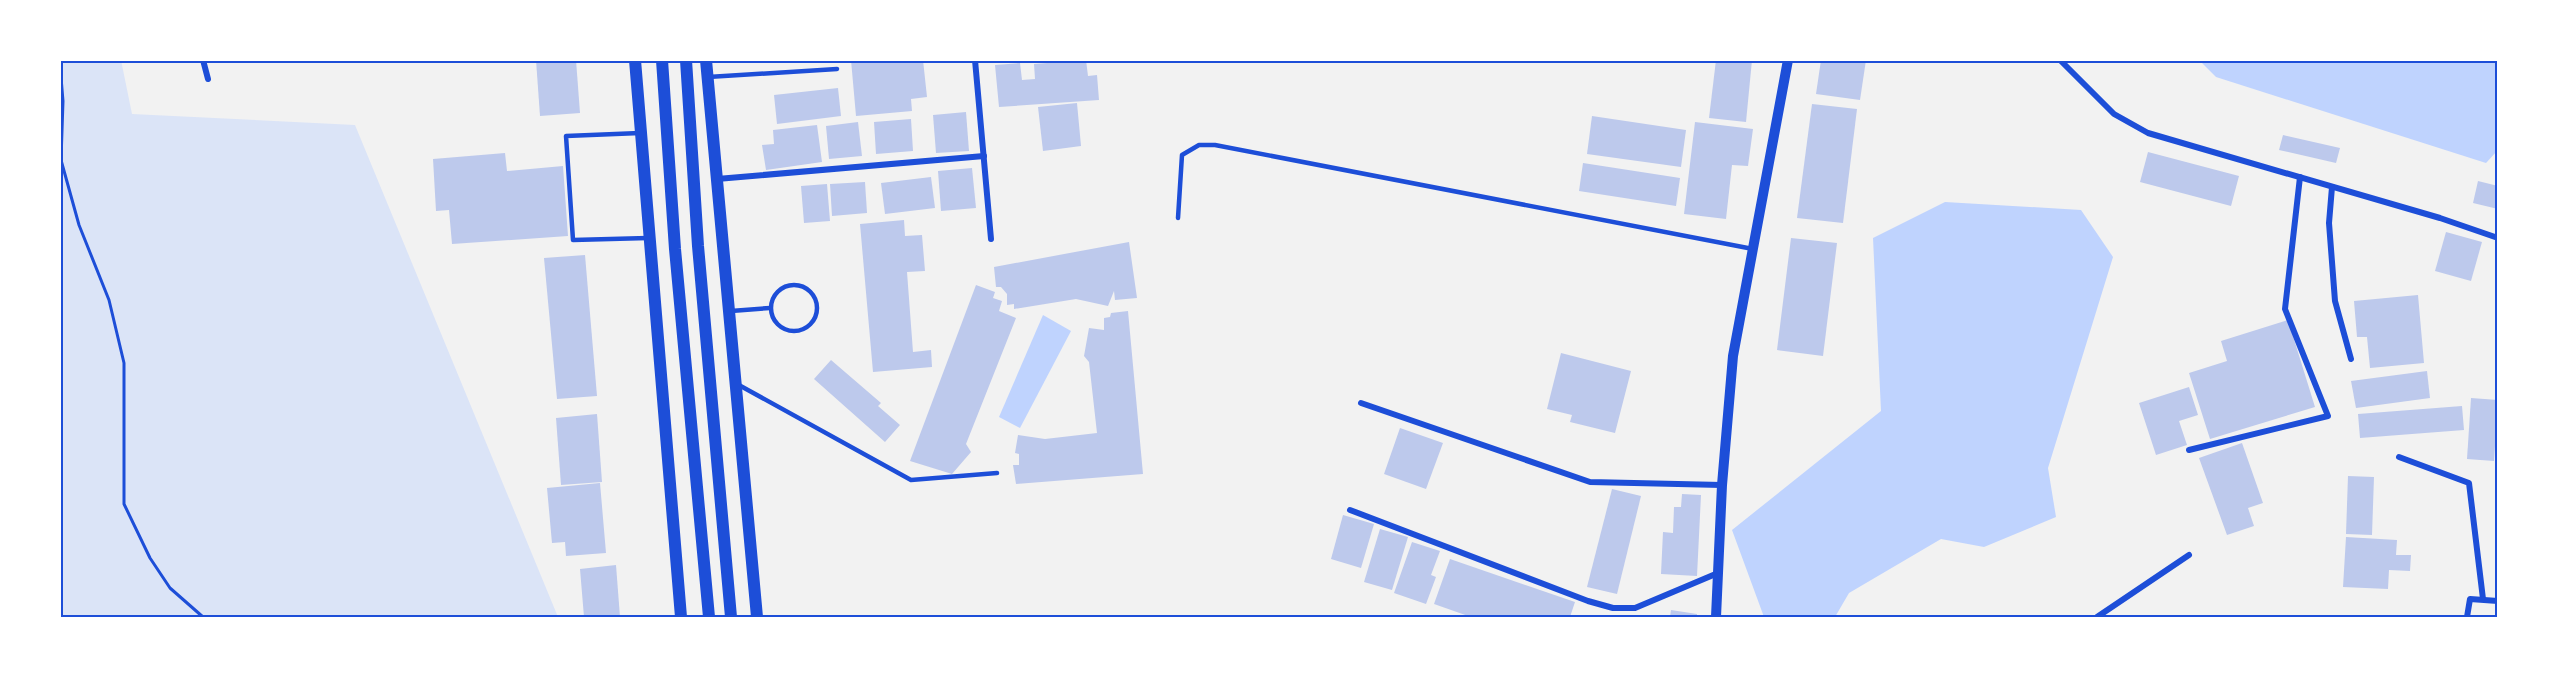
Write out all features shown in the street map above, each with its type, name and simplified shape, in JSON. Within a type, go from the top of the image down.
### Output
[{"type":"main road","points":[[635,60],[643,133],[649,238],[681,617]]},
{"type":"main road","points":[[662,60],[675,249],[709,617]]},
{"type":"main road","points":[[686,60],[698,246],[731,617]]},
{"type":"main road","points":[[706,60],[757,617]]},
{"type":"street","points":[[203,60],[208,79]]},
{"type":"street","points":[[975,60],[991,239]]},
{"type":"street","points":[[1716,617],[1722,485],[1733,356],[1788,60]]},
{"type":"street","points":[[2060,60],[2114,114],[2148,133],[2440,218],[2498,238]]},
{"type":"street","points":[[717,179],[984,156]]},
{"type":"street","points":[[2189,450],[2328,416],[2285,309],[2300,177]]},
{"type":"street","points":[[2332,187],[2329,224],[2335,302],[2351,359]]},
{"type":"street","points":[[1362,404],[1590,482],[1722,485]]},
{"type":"street","points":[[2399,457],[2469,483],[2484,599]]},
{"type":"street","points":[[1350,510],[1588,601],[1613,608],[1635,608],[1718,573]]},
{"type":"street","points":[[2097,617],[2188,555]]},
{"type":"street","points":[[2467,617],[2469,599],[2498,601]]},
{"type":"lane","points":[[708,77],[837,69]]},
{"type":"lane","points":[[643,133],[566,136],[573,240],[649,238]]},
{"type":"lane","points":[[1178,218],[1182,155],[1199,145],[1215,145],[1752,249]]},
{"type":"lane","points":[[794,285],[806,288],[815,297],[818,308],[813,322],[801,331],[786,331],[774,322],[770,308],[774,296],[782,288],[794,285]]},
{"type":"lane","points":[[728,312],[770,308]]},
{"type":"lane","points":[[735,382],[911,480],[997,473]]},
{"type":"path","points":[[60,65],[63,101],[61,160],[79,225],[109,300],[124,363],[124,504],[150,558],[170,588],[203,617]]},
{"type":"shaded area","points":[[60,60],[121,60],[132,114],[355,125],[558,617],[60,617]]},
{"type":"water","points":[[2199,60],[2498,60],[2498,150],[2486,163],[2216,77]]},
{"type":"water","points":[[1945,202],[2081,210],[2113,257],[2048,468],[2056,517],[1984,547],[1941,539],[1849,593],[1835,617],[1764,617],[1732,530],[1881,411],[1873,238]]},
{"type":"water","points":[[1043,315],[1071,331],[1020,428],[999,417]]},
{"type":"building","points":[[536,60],[576,60],[580,113],[540,116]]},
{"type":"building","points":[[851,60],[923,60],[927,97],[911,99],[912,111],[856,116]]},
{"type":"building","points":[[1047,60],[1086,60],[1088,76],[1097,75],[1099,100],[999,107],[995,65],[1020,63],[1022,80],[1035,79],[1034,64],[1047,63]]},
{"type":"building","points":[[1716,60],[1752,60],[1746,122],[1709,118]]},
{"type":"building","points":[[1821,60],[1866,60],[1860,100],[1816,94]]},
{"type":"building","points":[[838,88],[841,116],[777,124],[774,95]]},
{"type":"building","points":[[1077,103],[1081,146],[1043,151],[1038,107]]},
{"type":"building","points":[[1812,104],[1857,109],[1843,223],[1797,218]]},
{"type":"building","points":[[966,112],[969,151],[936,153],[933,115]]},
{"type":"building","points":[[1592,116],[1686,130],[1681,167],[1587,154]]},
{"type":"building","points":[[911,119],[913,151],[876,154],[874,122]]},
{"type":"building","points":[[858,122],[862,156],[829,159],[826,126]]},
{"type":"building","points":[[1695,122],[1753,129],[1748,166],[1732,165],[1726,219],[1684,214]]},
{"type":"building","points":[[817,125],[822,162],[766,170],[762,145],[774,144],[773,130]]},
{"type":"building","points":[[2283,135],[2340,148],[2336,163],[2279,150]]},
{"type":"building","points":[[2148,152],[2239,176],[2231,206],[2140,182]]},
{"type":"building","points":[[505,153],[507,171],[563,166],[568,236],[452,244],[449,210],[436,211],[433,159]]},
{"type":"building","points":[[1583,163],[1680,178],[1676,206],[1579,191]]},
{"type":"building","points":[[972,168],[976,208],[941,211],[938,171]]},
{"type":"building","points":[[931,177],[935,208],[885,214],[881,183]]},
{"type":"building","points":[[2478,181],[2498,186],[2498,209],[2473,203]]},
{"type":"building","points":[[865,182],[867,213],[832,216],[830,184]]},
{"type":"building","points":[[827,184],[830,221],[804,223],[801,186]]},
{"type":"building","points":[[904,220],[905,236],[922,235],[925,271],[907,272],[913,352],[931,350],[932,367],[873,372],[860,224]]},
{"type":"building","points":[[2446,232],[2482,242],[2471,281],[2435,271]]},
{"type":"building","points":[[1791,238],[1837,243],[1823,356],[1777,350]]},
{"type":"building","points":[[1129,242],[1137,298],[1115,300],[1114,291],[1108,306],[1076,299],[1014,309],[1014,304],[1007,305],[1007,294],[1001,287],[996,287],[994,267]]},
{"type":"building","points":[[585,255],[597,396],[557,399],[544,258]]},
{"type":"building","points":[[976,285],[995,292],[993,298],[1002,301],[999,311],[1016,318],[966,444],[971,452],[952,474],[910,461]]},
{"type":"building","points":[[2418,295],[2424,363],[2370,368],[2367,337],[2357,337],[2354,301]]},
{"type":"building","points":[[1128,311],[1143,474],[1016,484],[1013,465],[1019,465],[1019,454],[1015,453],[1018,435],[1045,439],[1097,433],[1089,362],[1084,356],[1089,328],[1104,330],[1104,318],[1110,317],[1111,313]]},
{"type":"building","points":[[2288,320],[2315,407],[2210,439],[2189,373],[2227,361],[2221,341]]},
{"type":"building","points":[[1561,353],[1631,371],[1615,433],[1570,422],[1572,415],[1547,409]]},
{"type":"building","points":[[831,360],[881,403],[878,406],[900,425],[885,442],[814,379]]},
{"type":"building","points":[[2427,371],[2430,398],[2356,408],[2351,381]]},
{"type":"building","points":[[2189,387],[2198,415],[2179,421],[2187,445],[2156,455],[2139,403]]},
{"type":"building","points":[[2471,398],[2498,400],[2494,461],[2467,459]]},
{"type":"building","points":[[2462,406],[2464,430],[2360,438],[2358,414]]},
{"type":"building","points":[[597,414],[602,482],[561,485],[556,418]]},
{"type":"building","points":[[1400,428],[1443,443],[1426,489],[1384,474]]},
{"type":"building","points":[[2242,443],[2263,503],[2248,508],[2254,526],[2227,535],[2199,458]]},
{"type":"building","points":[[2348,476],[2374,477],[2372,535],[2346,534]]},
{"type":"building","points":[[600,483],[606,553],[566,556],[565,542],[552,543],[547,488]]},
{"type":"building","points":[[1612,489],[1641,496],[1617,594],[1587,587]]},
{"type":"building","points":[[1682,494],[1701,495],[1697,576],[1661,574],[1663,532],[1673,533],[1674,507],[1681,507]]},
{"type":"building","points":[[1343,515],[1374,524],[1361,568],[1331,559]]},
{"type":"building","points":[[1380,529],[1408,537],[1392,590],[1364,582]]},
{"type":"building","points":[[2346,537],[2397,540],[2396,555],[2411,555],[2410,571],[2389,570],[2388,589],[2343,587]]},
{"type":"building","points":[[1412,542],[1440,551],[1431,575],[1436,577],[1426,604],[1394,593]]},
{"type":"building","points":[[1450,559],[1575,602],[1570,617],[1471,617],[1434,604]]},
{"type":"building","points":[[616,565],[620,617],[584,617],[580,569]]},
{"type":"building","points":[[1671,610],[1697,614],[1697,617],[1670,617]]}]
